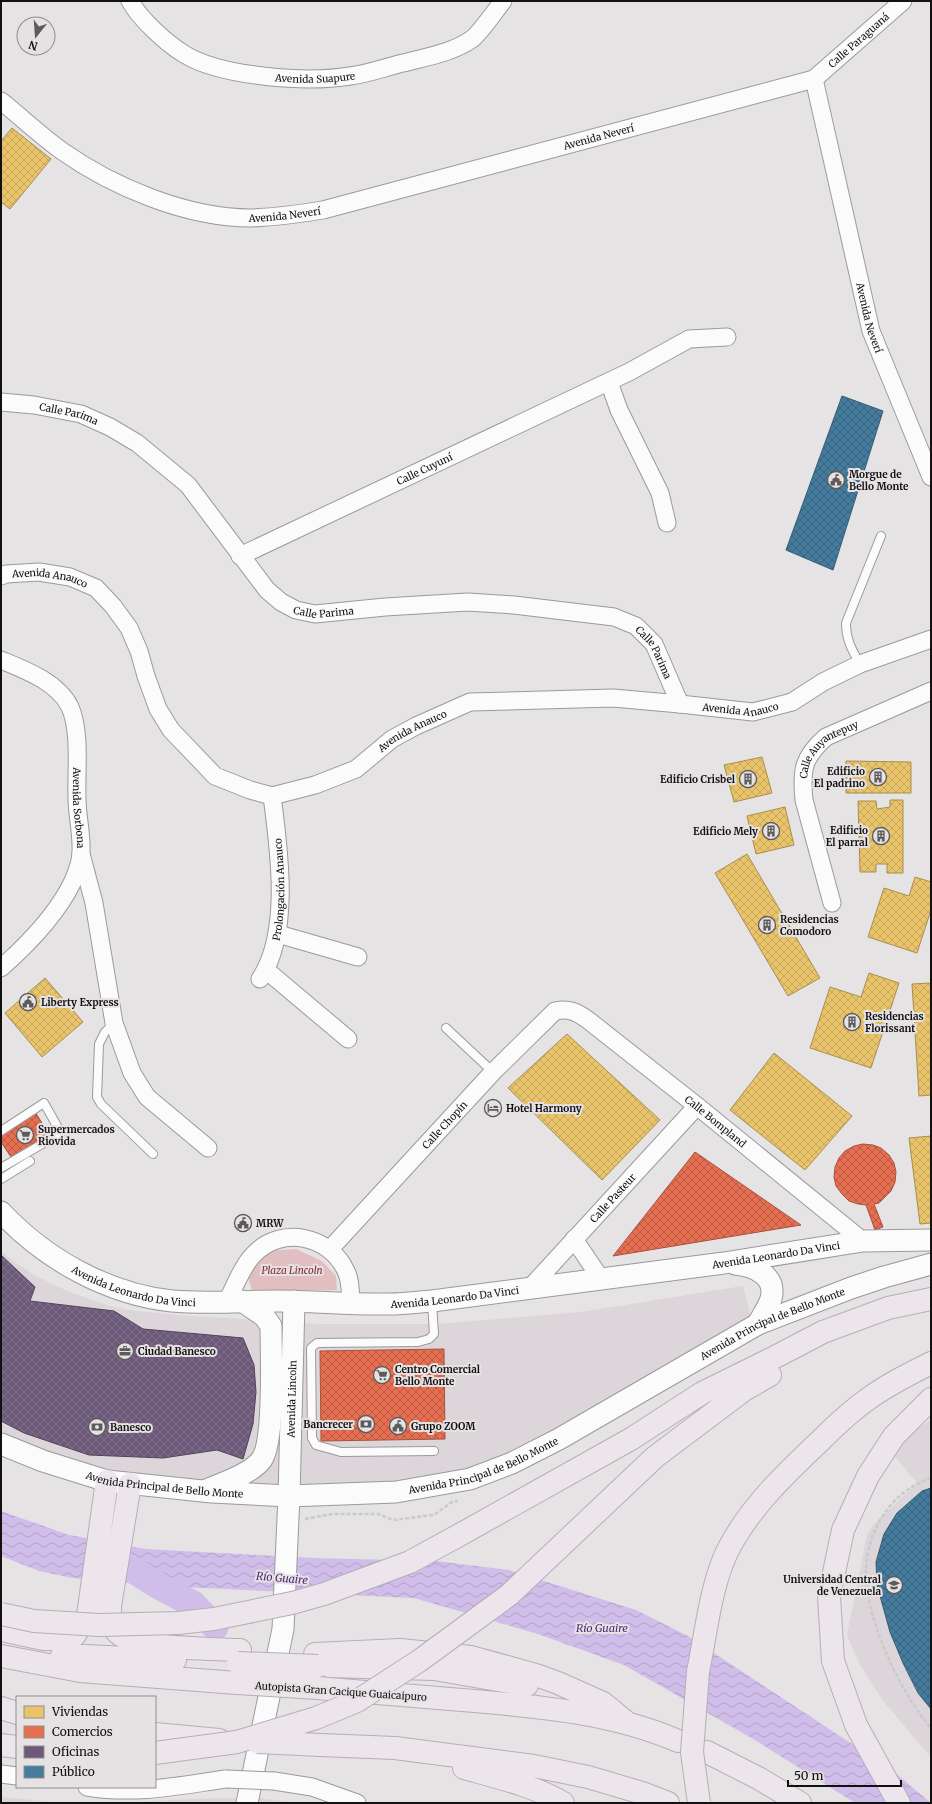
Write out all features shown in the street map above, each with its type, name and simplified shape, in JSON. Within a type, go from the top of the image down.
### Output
[{"type":"highway","points":[[1,1614],[34,1621],[92,1624],[178,1623],[214,1618],[305,1600],[324,1594],[410,1562],[631,1439],[702,1393],[823,1332],[888,1308],[931,1299]]},
{"type":"highway","points":[[156,1753],[237,1742],[316,1718],[358,1701],[420,1661],[509,1595],[655,1457],[744,1390],[834,1339],[931,1308]]},
{"type":"highway","points":[[699,1803],[692,1752],[698,1672],[716,1581],[726,1555],[742,1526],[768,1494],[797,1463],[831,1431],[867,1399],[904,1376],[931,1363]]},
{"type":"highway","points":[[899,1803],[856,1725],[833,1661],[829,1596],[843,1530],[868,1476],[894,1436],[931,1399]]},
{"type":"highway","points":[[1,1630],[43,1639],[68,1639],[74,1636],[88,1615],[106,1487]]},
{"type":"highway","points":[[129,1488],[110,1606],[110,1620],[117,1633],[127,1639],[238,1665],[316,1660],[400,1650],[471,1657],[536,1674],[558,1683],[603,1703],[628,1724]]},
{"type":"highway","name":"Autopista Gran Cacique Guaicaipuro","points":[[1,1655],[80,1671],[238,1665],[317,1688],[544,1707],[628,1724],[656,1732],[678,1742]]},
{"type":"highway","points":[[1,1708],[16,1713]]},
{"type":"highway","points":[[156,1734],[228,1741],[395,1748],[549,1770],[608,1783],[642,1793],[668,1803]]},
{"type":"highway","points":[[1,1745],[16,1747]]},
{"type":"highway","points":[[395,1748],[515,1784],[554,1798],[563,1803]]},
{"type":"highway","points":[[707,1752],[760,1778],[800,1803]]},
{"type":"street","name":"Avenida Suapure","points":[[130,1],[137,13],[150,27],[184,54],[227,70],[300,79],[352,76],[447,51],[473,38],[503,1]]},
{"type":"street","name":"Calle Paraguaná","points":[[814,79],[903,1]]},
{"type":"street","name":"Avenida Neverí","points":[[1,101],[61,150],[108,178],[144,195],[187,209],[250,218],[298,214],[323,210],[814,79],[871,330],[931,477]]},
{"type":"street","name":"Calle Cuyuní","points":[[240,556],[609,382],[689,339],[727,337]]},
{"type":"street","points":[[609,382],[619,410],[660,493],[667,523]]},
{"type":"street","name":"Calle Parima","points":[[1,402],[34,405],[81,414],[110,427],[138,443],[188,485],[267,590],[281,602],[296,610],[314,614],[385,606],[468,602],[514,605],[614,618],[636,626],[654,644],[680,704]]},
{"type":"street","name":"Avenida Anauco","points":[[1,576],[6,574],[39,572],[70,576],[96,588],[113,606],[129,628],[139,651],[158,709],[170,730],[215,776],[250,790],[272,796],[315,785],[356,769],[392,739],[416,726],[470,702],[612,698],[753,712],[792,702],[823,682],[860,664],[931,639]]},
{"type":"street","name":"Avenida Sorbona","points":[[1,660],[35,675],[56,689],[70,707],[75,733],[77,759],[77,798],[81,854],[73,880],[59,906],[16,955],[1,968]]},
{"type":"street","name":"Calle Auyantepuy","points":[[832,903],[804,800],[802,784],[805,764],[814,748],[826,737],[931,691]]},
{"type":"street","name":"Prolongación Anauco","points":[[272,796],[278,841],[280,887],[278,934],[263,975],[348,1039]]},
{"type":"street","points":[[81,854],[94,903],[114,1023],[132,1073],[147,1097],[208,1148]]},
{"type":"street","points":[[278,934],[358,957]]},
{"type":"street","name":"Calle Chopín","points":[[330,1249],[493,1072],[555,1011],[565,1009]]},
{"type":"street","name":"Calle Bompland","points":[[565,1009],[577,1012],[697,1106],[863,1241]]},
{"type":"street","name":"Calle Pasteur","points":[[528,1290],[697,1106]]},
{"type":"street","name":"Avenida Leonardo Da Vinci","points":[[1,1212],[16,1228],[56,1258],[80,1272],[115,1287],[170,1300],[234,1302],[294,1301],[351,1304],[391,1304],[432,1301],[528,1290],[724,1263],[863,1241],[931,1240]]},
{"type":"street","points":[[203,1491],[243,1474],[256,1465],[263,1455],[268,1438],[271,1326],[264,1316],[234,1302],[247,1262],[254,1253],[277,1239],[296,1237],[308,1239],[330,1249],[348,1275],[350,1281],[351,1304]]},
{"type":"street","points":[[574,1239],[601,1279]]},
{"type":"street","points":[[724,1263],[751,1266],[769,1278],[772,1285],[770,1300],[758,1324]]},
{"type":"street","name":"Avenida Principal de Bello Monte","points":[[1,1444],[78,1473],[106,1487],[289,1496],[396,1492],[477,1476],[512,1463],[559,1439],[758,1324],[858,1285],[931,1264]]},
{"type":"street","name":"Avenida Lincoln","points":[[247,1803],[283,1629],[289,1496],[294,1301]]},
{"type":"street","points":[[1,1454],[30,1456]]},
{"type":"street","points":[[1,1774],[16,1776]]},
{"type":"street","points":[[89,1788],[104,1796],[226,1779],[274,1781],[312,1787],[357,1803]]},
{"type":"lane","points":[[860,664],[850,646],[846,634],[846,623],[881,536]]},
{"type":"lane","points":[[114,1023],[105,1032],[99,1044],[97,1097],[109,1113],[153,1154]]},
{"type":"lane","points":[[446,1028],[493,1072]]},
{"type":"lane","points":[[1,1131],[44,1102],[61,1133],[1,1168]]},
{"type":"lane","points":[[1,1179],[30,1161]]},
{"type":"lane","points":[[432,1301],[434,1334],[430,1339],[418,1342],[317,1343],[311,1348],[312,1438],[316,1445],[341,1452],[434,1451]]},
{"type":"path","points":[[931,1478],[905,1492],[883,1515],[871,1541],[866,1569],[867,1586],[871,1605],[886,1652],[910,1698],[931,1728]]},
{"type":"shaded area","points":[[1,1251],[34,1275],[67,1291],[110,1306],[129,1310],[177,1315],[319,1324],[438,1324],[581,1312],[743,1286],[754,1328],[509,1465],[405,1490],[138,1483],[1,1448]]},
{"type":"shaded area","name":"Universidad Central de Venezuela","points":[[931,1420],[931,1757],[884,1702],[859,1663],[847,1635],[867,1534],[875,1523],[917,1483],[888,1448]]},
{"type":"shaded area","points":[[1,1797],[64,1803],[1,1803]]},
{"type":"shaded area","points":[[213,1798],[259,1798],[297,1803],[109,1803]]},
{"type":"green space","name":"Plaza Lincoln","points":[[296,1249],[322,1261],[336,1276],[337,1290],[252,1291],[247,1272],[268,1251]]},
{"type":"water","name":"Río Guaire","points":[[1,1511],[69,1535],[146,1549],[313,1558],[436,1561],[509,1570],[636,1610],[688,1636],[893,1771],[931,1803],[855,1803],[755,1740],[624,1665],[538,1634],[414,1598],[159,1586],[73,1578],[39,1571],[1,1556]]},
{"type":"building: Viviendas","points":[[12,128],[51,159],[10,209],[1,202],[1,141]]},
{"type":"building: Viviendas","name":"Edificio Crisbel","points":[[762,757],[772,793],[734,802],[724,765]]},
{"type":"building: Viviendas","name":"Edificio El padrino","points":[[846,761],[911,762],[911,793],[846,793]]},
{"type":"building: Viviendas","name":"Edificio El parral","points":[[890,800],[903,800],[903,873],[887,873],[887,864],[876,864],[876,872],[860,872],[858,801],[876,801],[877,809],[890,807]]},
{"type":"building: Viviendas","name":"Edificio Mely","points":[[785,807],[794,845],[756,854],[747,816]]},
{"type":"building: Viviendas","name":"Residencias Comodoro","points":[[747,854],[820,978],[788,996],[715,873]]},
{"type":"building: Viviendas","points":[[915,877],[931,882],[931,910],[917,953],[868,937],[884,888],[909,896]]},
{"type":"building: Viviendas","name":"Residencias Florissant","points":[[869,973],[899,983],[871,1068],[810,1048],[830,987],[861,997]]},
{"type":"building: Viviendas","points":[[45,978],[83,1022],[42,1057],[5,1013]]},
{"type":"building: Viviendas","points":[[931,983],[931,1095],[919,1096],[912,984]]},
{"type":"building: Viviendas","points":[[567,1034],[660,1120],[602,1180],[508,1088]]},
{"type":"building: Viviendas","points":[[774,1053],[852,1116],[805,1170],[730,1110]]},
{"type":"building: Viviendas","points":[[931,1136],[931,1223],[920,1224],[909,1138]]},
{"type":"building: Comercios","name":"Supermercados Riovida","points":[[35,1112],[51,1137],[13,1160],[1,1142],[1,1133]]},
{"type":"building: Comercios","points":[[863,1144],[881,1148],[889,1155],[894,1163],[896,1172],[895,1182],[891,1191],[879,1203],[874,1204],[883,1227],[875,1230],[866,1205],[849,1201],[836,1186],[834,1177],[835,1167],[839,1158],[845,1151],[854,1146]]},
{"type":"building: Comercios","points":[[695,1152],[801,1225],[613,1256]]},
{"type":"building: Comercios","name":"Centro Comercial Bello Monte","points":[[444,1349],[445,1439],[321,1441],[320,1351]]},
{"type":"building: Oficinas","name":"Ciudad Banesco","points":[[1,1255],[35,1287],[30,1301],[114,1311],[143,1329],[243,1338],[254,1365],[256,1392],[253,1424],[243,1459],[217,1450],[163,1458],[89,1455],[24,1433],[1,1421]]},
{"type":"building: Público","name":"Morgue de Bello Monte","points":[[842,396],[883,411],[833,570],[786,550]]},
{"type":"building: Público","points":[[931,1488],[931,1709],[918,1693],[890,1632],[877,1585],[876,1562],[884,1534],[897,1513],[922,1491]]},
{"type":"waterway","points":[[127,1566],[159,1586],[193,1604],[215,1627]]},
{"type":"place","name":"Morgue de Bello Monte","points":[[836,480]]},
{"type":"place","name":"Edificio El padrino","points":[[878,777]]},
{"type":"place","name":"Edificio Crisbel","points":[[748,779]]},
{"type":"place","name":"Edificio Mely","points":[[771,831]]},
{"type":"place","name":"Edificio El parral","points":[[881,836]]},
{"type":"place","name":"Residencias Comodoro","points":[[767,925]]},
{"type":"place","name":"Liberty Express","points":[[28,1002]]},
{"type":"place","name":"Residencias Florissant","points":[[852,1022]]},
{"type":"place","name":"Hotel Harmony","points":[[493,1108]]},
{"type":"place","name":"Supermercados Riovida","points":[[25,1135]]},
{"type":"place","name":"MRW","points":[[243,1223]]},
{"type":"place","name":"Ciudad Banesco","points":[[125,1351]]},
{"type":"place","name":"Centro Comercial Bello Monte","points":[[382,1375]]},
{"type":"place","name":"Bancrecer","points":[[366,1424]]},
{"type":"place","name":"Grupo ZOOM","points":[[398,1426]]},
{"type":"place","name":"Banesco","points":[[97,1427]]},
{"type":"place","name":"Universidad Central de Venezuela","points":[[894,1585]]}]
